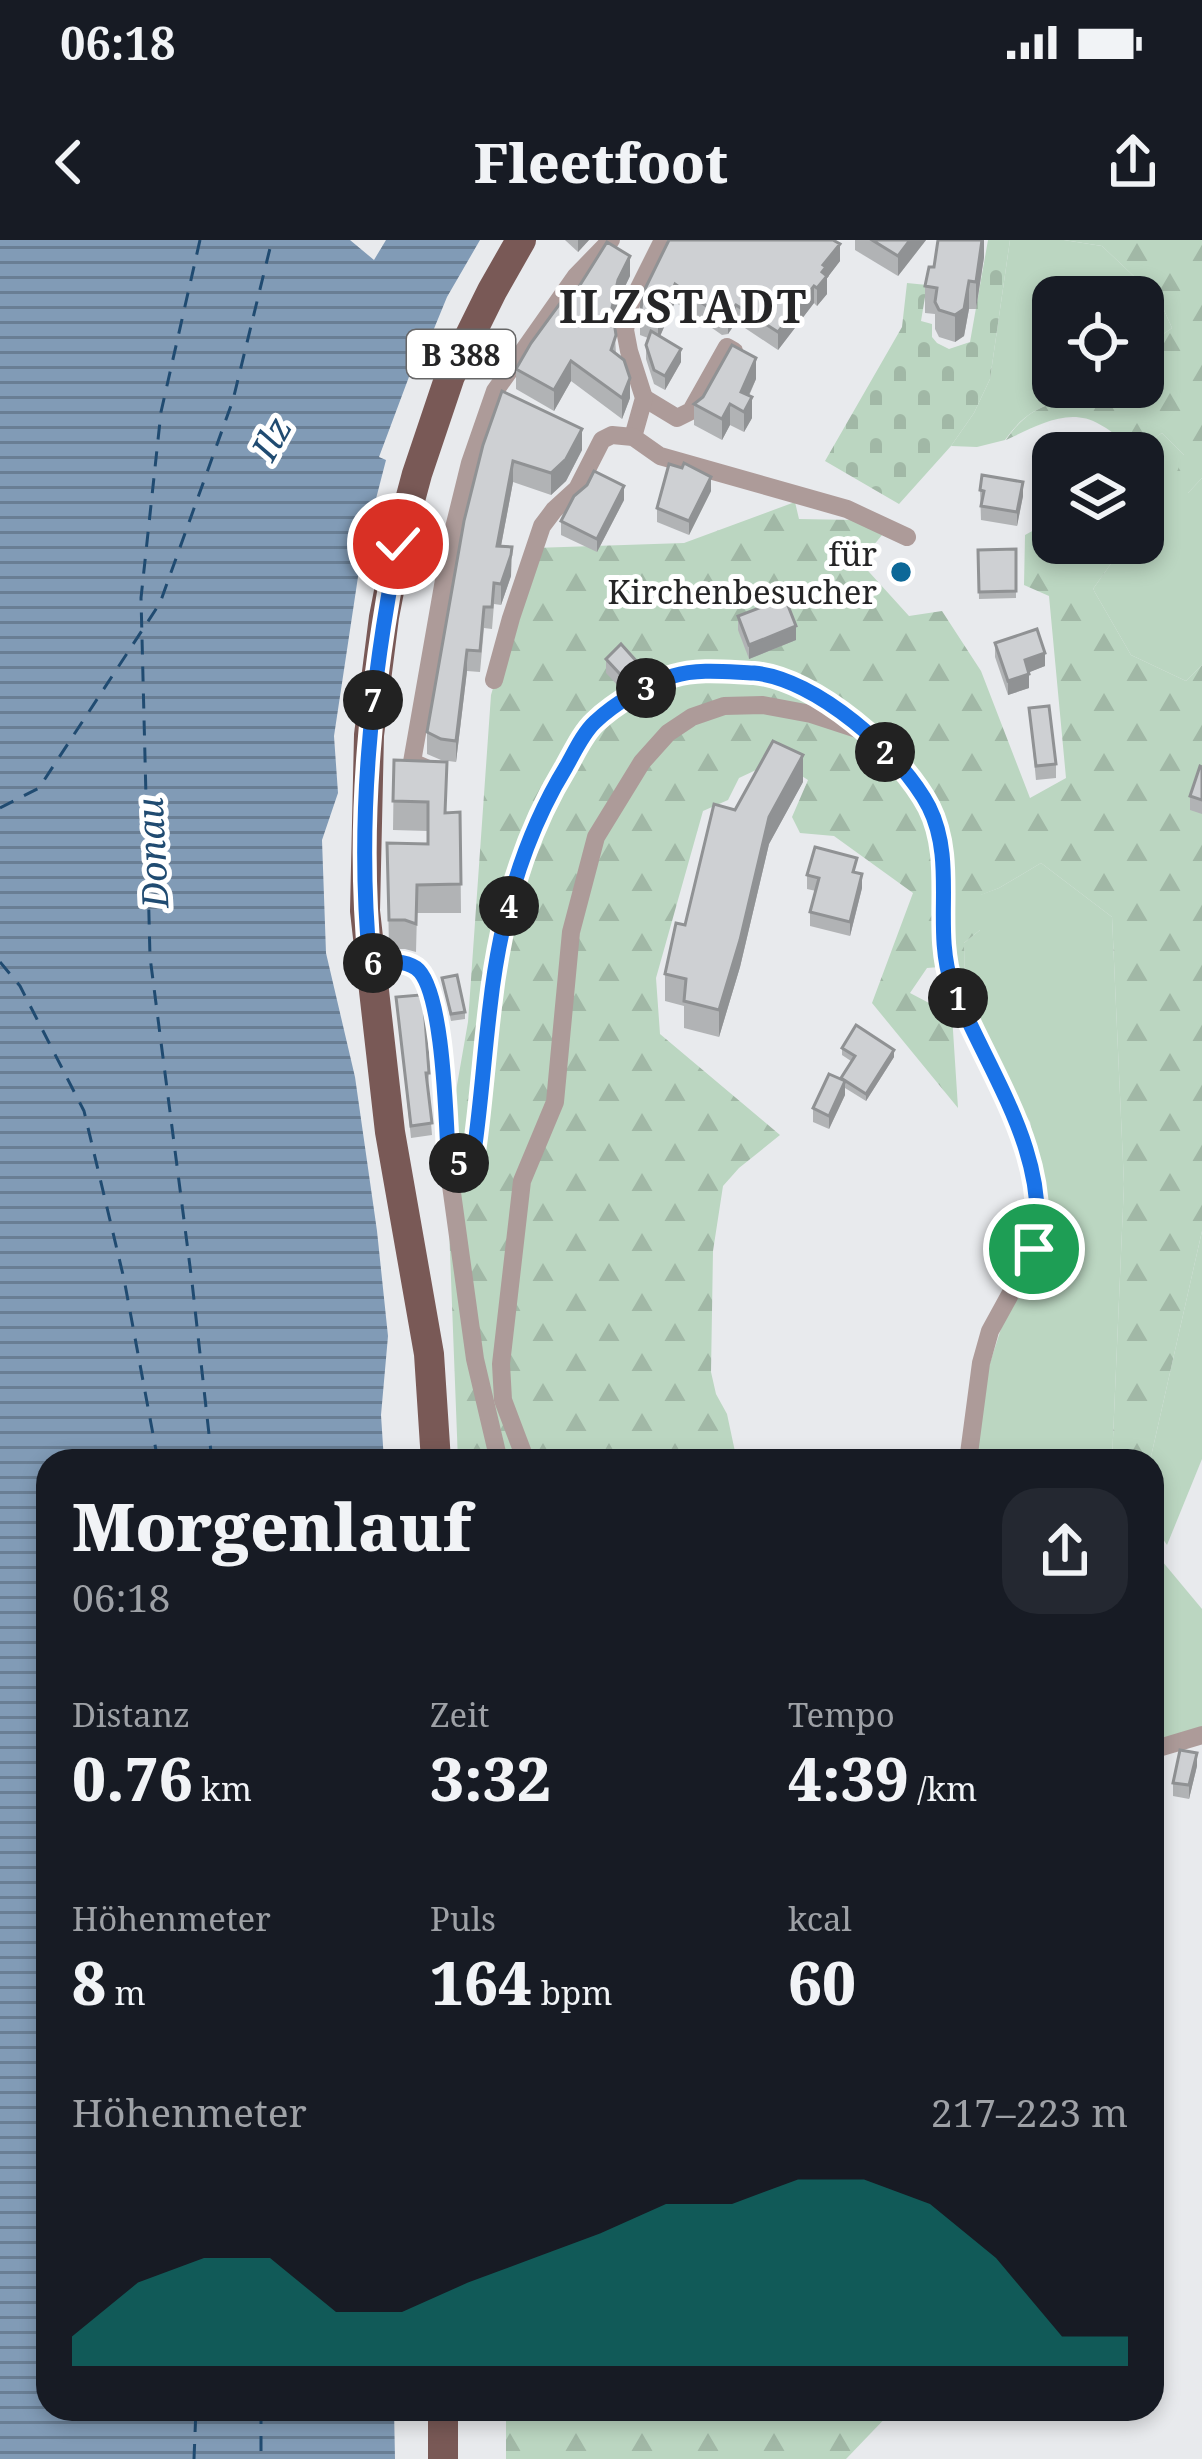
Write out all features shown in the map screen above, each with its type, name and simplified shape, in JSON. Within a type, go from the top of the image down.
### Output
[{"type":"main road","name":"B 388","points":[[435,1449],[429,1354],[390,1132],[364,911],[369,735],[384,617],[416,474],[450,376],[521,240]]},
{"type":"main road","points":[[443,2421],[443,2459]]},
{"type":"street","points":[[433,771],[412,762],[451,540],[470,463],[495,391],[576,276],[611,240]]},
{"type":"street","points":[[633,437],[644,398],[625,330],[630,306],[663,240]]},
{"type":"street","points":[[644,398],[677,418],[692,411],[727,346],[734,351]]},
{"type":"street","points":[[494,680],[542,526],[578,489],[602,440],[612,435],[633,437],[660,456],[847,509],[907,537]]},
{"type":"street","points":[[449,1171],[474,1152],[490,1004],[513,887],[545,800],[593,723],[641,690],[673,676],[701,671],[772,675],[820,696],[863,731],[911,782],[936,824],[944,865],[943,923],[951,983],[1009,1105],[1033,1171],[1040,1217],[1034,1249],[990,1331],[970,1449]]},
{"type":"street","points":[[521,1449],[500,1383],[522,1181],[555,1102],[571,932],[596,837],[642,762],[692,717],[724,706],[763,705],[863,731]]},
{"type":"street","points":[[370,963],[404,962],[416,968],[425,978],[437,1014],[449,1171],[475,1359],[496,1449]]},
{"type":"street","points":[[1164,1747],[1202,1736]]},
{"type":"green space","points":[[988,240],[1010,240],[990,379],[951,446],[899,504],[825,461],[902,327],[907,283],[927,285],[921,321],[932,324],[937,343],[949,349],[970,342]]},
{"type":"green space","points":[[1010,240],[1102,246],[1134,276],[1032,276],[1032,408],[1041,408],[1005,440],[977,447],[951,446],[990,379]]},
{"type":"green space","points":[[1064,240],[1202,240],[1202,478],[1188,493],[1170,488],[1184,455],[1164,432],[1112,432],[1075,417],[1052,420],[1006,440],[1041,408],[1164,408],[1164,334],[1172,328],[1164,310],[1164,276],[1134,276],[1102,246]]},
{"type":"green space","points":[[1164,310],[1172,328],[1164,334]]},
{"type":"green space","points":[[1164,435],[1184,455],[1188,493],[1202,478],[1202,665],[1186,681],[1131,655],[1093,589],[1111,564],[1164,564]]},
{"type":"green space","points":[[795,502],[799,519],[854,520],[882,535],[860,562],[909,616],[942,611],[981,671],[1030,798],[1066,778],[1049,596],[1024,585],[1025,535],[1032,531],[1032,564],[1111,564],[1093,589],[1131,655],[1186,681],[1202,665],[1202,1231],[1153,1449],[1113,1449],[1124,1184],[1112,917],[1041,863],[981,895],[980,930],[964,943],[965,996],[952,966],[927,968],[910,993],[952,1015],[958,1108],[872,1003],[913,893],[834,836],[800,833],[792,817],[808,780],[777,760],[739,778],[728,800],[703,811],[656,978],[660,1034],[780,1135],[723,1186],[713,1251],[711,1372],[734,1449],[458,1449],[446,1148],[468,1022],[491,695],[534,548],[684,543]]},
{"type":"green space","points":[[1041,863],[1112,917],[1124,1184],[1113,1449],[977,1449],[988,1369],[1008,1307],[1025,1281],[1041,1176],[1030,1122],[965,996],[964,943],[980,930],[980,895]]},
{"type":"green space","points":[[1202,1231],[1202,1459],[1167,1545],[1164,1449],[1153,1449]]},
{"type":"green space","points":[[1164,1563],[1202,1609],[1202,1729],[1164,1740]]},
{"type":"green space","points":[[506,2421],[882,2421],[846,2459],[506,2459]]},
{"type":"water","points":[[0,240],[350,240],[374,260],[386,240],[480,240],[431,336],[425,334],[379,457],[386,460],[361,557],[334,736],[338,793],[322,840],[326,953],[355,1077],[388,1336],[381,1415],[383,1449],[36,1449],[36,2421],[394,2421],[395,2459],[0,2459]]},
{"type":"building","points":[[669,240],[833,240],[840,244],[823,265],[827,276],[778,332],[736,305],[722,317],[675,284],[658,324],[640,317],[643,293]]},
{"type":"building","points":[[872,240],[910,240],[898,256]]},
{"type":"building","points":[[938,240],[982,240],[976,282],[969,281],[964,309],[955,315],[939,310],[937,288],[925,286]]},
{"type":"building","points":[[607,242],[630,256],[612,308],[616,335],[611,350],[624,360],[630,378],[622,398],[571,361],[554,390],[516,369],[569,291],[575,293]]},
{"type":"building","points":[[651,331],[681,349],[665,376],[654,370],[646,345]]},
{"type":"building","points":[[732,345],[756,358],[741,392],[752,397],[744,412],[730,404],[722,419],[694,404],[703,397]]},
{"type":"building","points":[[502,391],[582,429],[566,459],[551,473],[513,461],[497,546],[512,547],[511,555],[501,584],[494,583],[492,607],[484,607],[480,651],[467,650],[456,741],[441,739],[427,732],[464,521]]},
{"type":"building","points":[[684,463],[711,477],[689,521],[657,508],[669,464],[682,468]]},
{"type":"building","points":[[594,471],[624,486],[597,539],[561,521]]},
{"type":"building","points":[[982,475],[1023,482],[1017,512],[981,506]]},
{"type":"building","points":[[1016,549],[1016,591],[979,592],[978,550]]},
{"type":"building","points":[[785,598],[796,626],[749,645],[738,616]]},
{"type":"building","points":[[1037,629],[1045,653],[1025,660],[1029,674],[1008,681],[995,643]]},
{"type":"building","points":[[621,644],[638,663],[620,674],[606,659]]},
{"type":"building","points":[[1049,706],[1056,764],[1036,766],[1029,708]]},
{"type":"building","points":[[773,741],[803,755],[769,817],[719,1010],[684,1001],[686,979],[665,974],[676,923],[685,925],[714,804],[735,810]]},
{"type":"building","points":[[394,760],[447,762],[445,813],[460,812],[461,884],[417,885],[416,924],[389,920],[387,843],[428,844],[428,802],[393,801]]},
{"type":"building","points":[[1202,767],[1202,800],[1190,796]]},
{"type":"building","points":[[815,847],[857,858],[853,872],[862,874],[850,922],[810,912],[819,878],[807,875]]},
{"type":"building","points":[[457,975],[465,1012],[451,1014],[442,978]]},
{"type":"building","points":[[420,995],[432,1123],[411,1126],[396,997]]},
{"type":"building","points":[[856,1025],[894,1050],[866,1094],[841,1078],[855,1056],[842,1048]]},
{"type":"building","points":[[829,1074],[845,1081],[829,1116],[813,1108]]},
{"type":"building","points":[[1180,1750],[1197,1753],[1189,1785],[1173,1783]]},
{"type":"ferry route","points":[[200,240],[161,412],[141,598],[150,957],[211,1449]]},
{"type":"ferry route","points":[[0,808],[39,788],[160,603],[233,400],[272,240]]},
{"type":"ferry route","points":[[0,962],[20,986],[84,1111],[124,1279],[156,1449]]},
{"type":"ferry route","points":[[194,2459],[196,2421]]},
{"type":"ferry route","points":[[261,2421],[261,2459]]},
{"type":"place","name":"für Kirchenbesucher","points":[[901,572]]},
{"type":"district","name":"ILZSTADT","points":[[684,305]]},
{"type":"route","points":[[398,544],[369,735],[364,911],[370,963],[404,962],[416,968],[425,978],[437,1014],[449,1171],[474,1152],[490,1004],[513,887],[545,800],[593,723],[641,690],[673,676],[701,671],[772,675],[838,709],[889,756],[927,804],[944,865],[943,923],[951,983],[1009,1105],[1033,1171],[1040,1217],[1034,1249]]},
{"type":"water label","name":"Ilz","points":[[271,438]]},
{"type":"water label","name":"Donau","points":[[152,853]]}]
